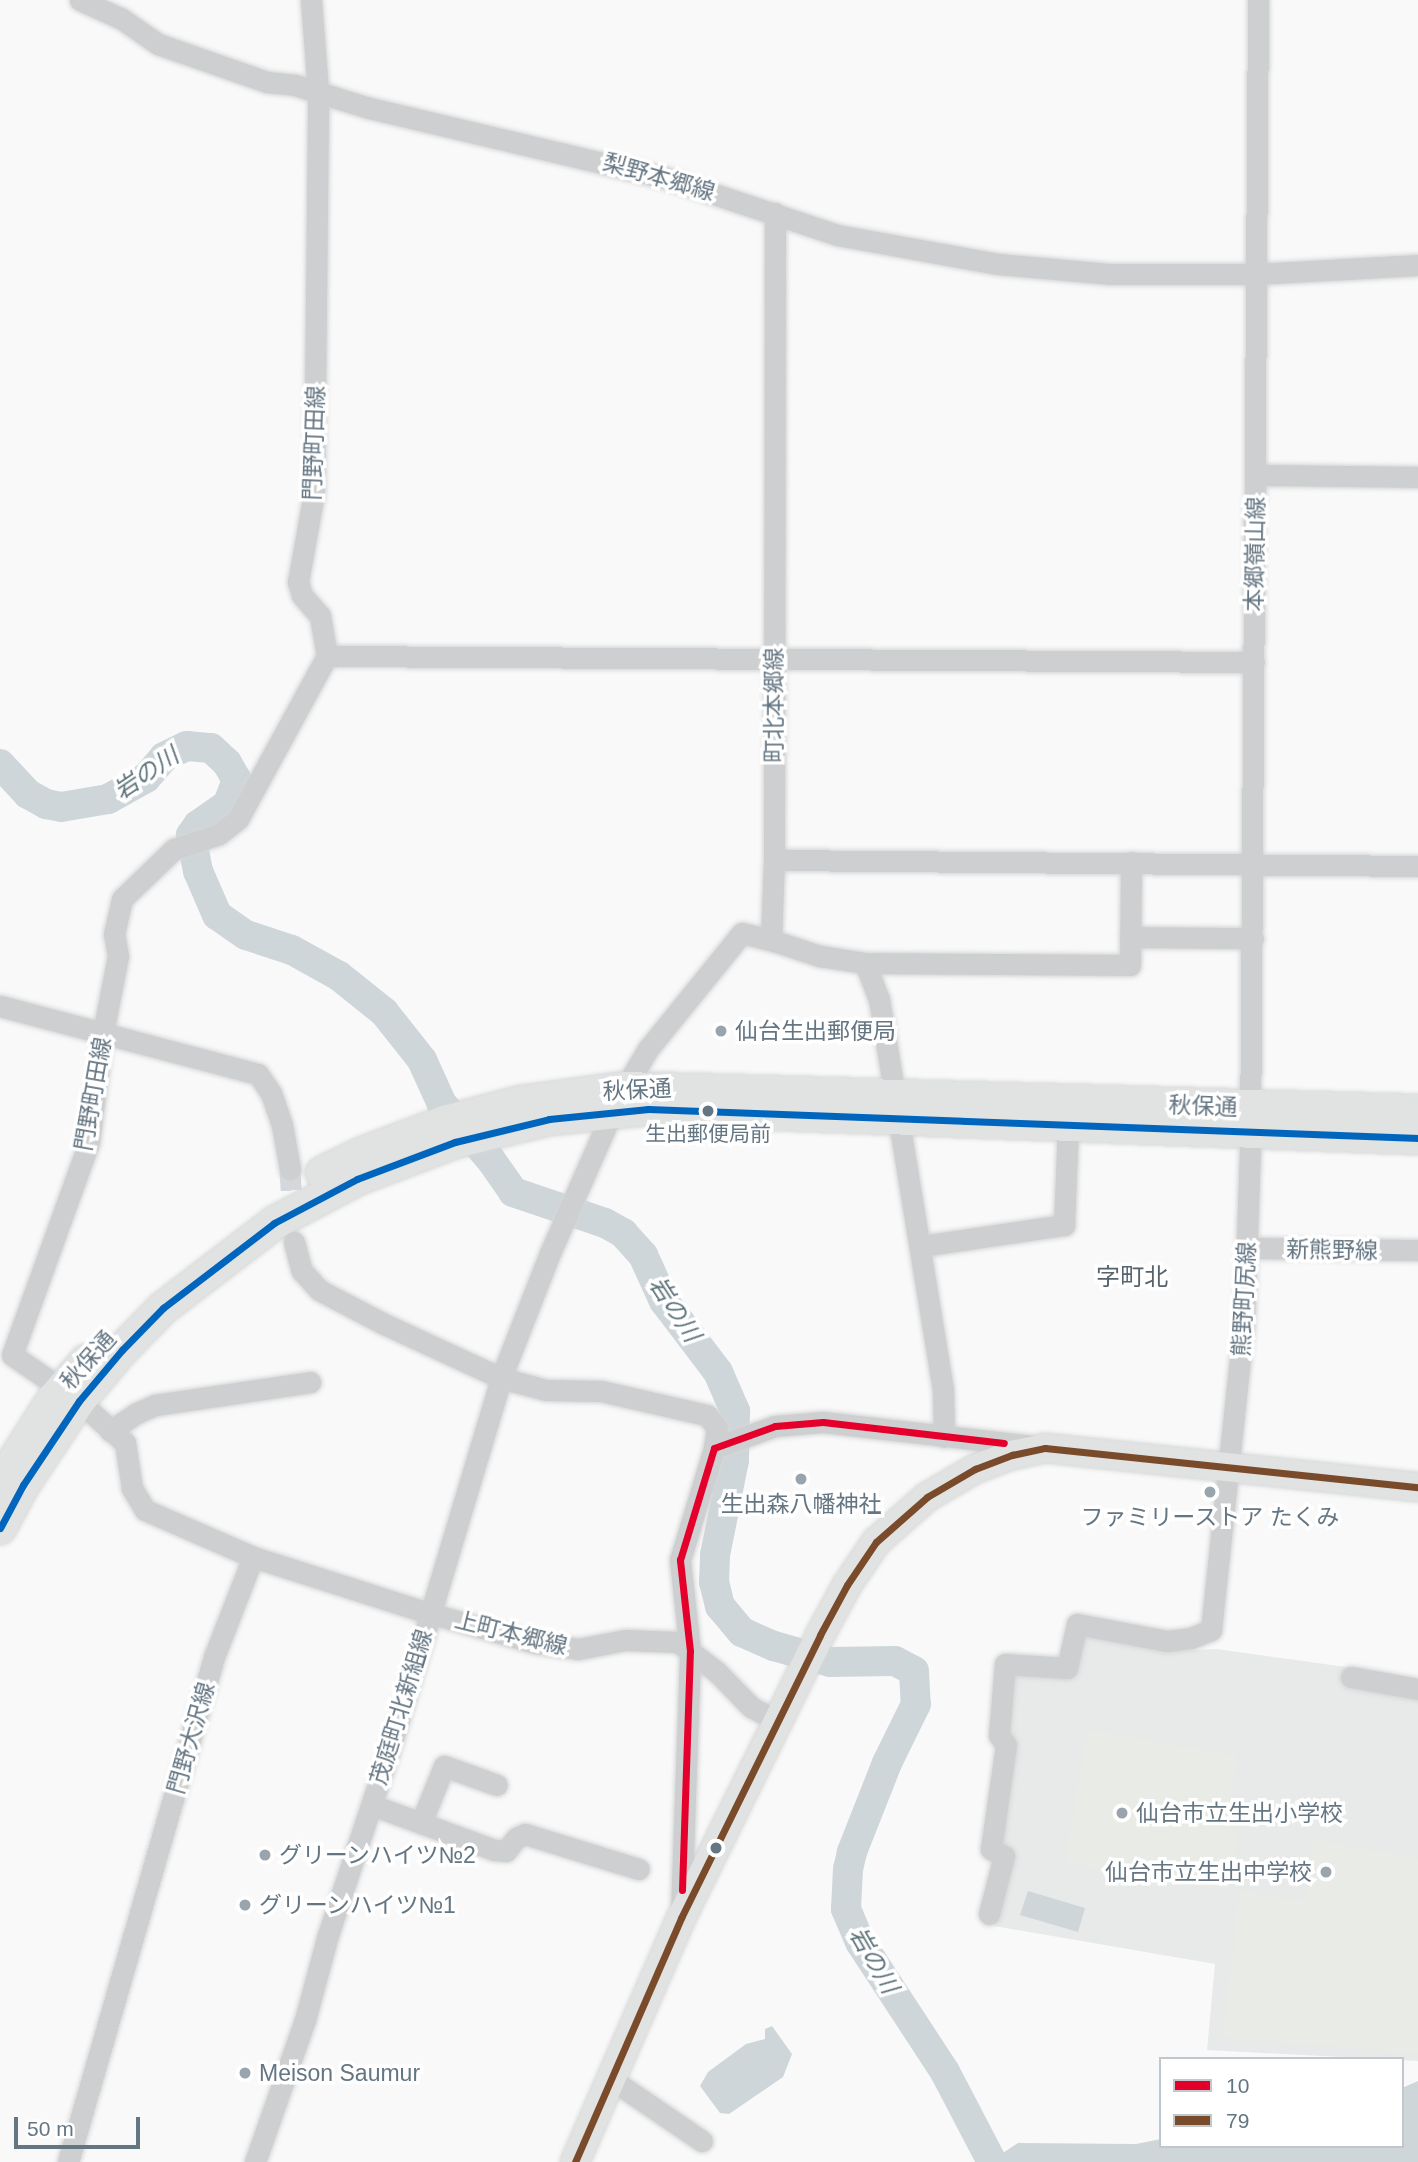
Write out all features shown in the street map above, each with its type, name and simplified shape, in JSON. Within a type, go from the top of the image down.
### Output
[{"type":"highway","name":"秋保通","points":[[0,1483],[141,1302],[207,1246],[263,1206],[361,1154],[491,1121],[549,1119],[618,1100],[695,1109],[896,1107],[1250,1120],[1418,1138]]},
{"type":"highway","name":"秋保通","points":[[896,1107],[1068,1125],[1250,1120],[1418,1111]]},
{"type":"highway","name":"秋保通","points":[[0,1528],[71,1395]]},
{"type":"main road","points":[[575,2162],[681,1917],[820,1635],[847,1585],[876,1542],[927,1497],[975,1469],[1012,1455],[1045,1448],[1229,1465],[1418,1487]]},
{"type":"street","name":"梨野本郷線","points":[[80,0],[122,19],[158,44],[267,82],[318,92],[369,108],[654,175],[837,235],[998,264],[1109,274],[1256,274],[1418,265]]},
{"type":"street","name":"門野町田線","points":[[71,1395],[12,1355],[89,1142],[103,1033],[118,956],[114,934],[122,899],[174,849],[210,838],[228,828],[243,812],[327,656],[320,616],[302,595],[298,582],[314,493],[318,92],[311,0]]},
{"type":"street","name":"本郷嶺山線","points":[[1250,1120],[1258,0]]},
{"type":"street","name":"町北本郷線","points":[[771,940],[775,860],[775,213]]},
{"type":"street","points":[[1256,475],[1418,477]]},
{"type":"street","points":[[327,656],[1254,662]]},
{"type":"street","points":[[775,860],[1418,866]]},
{"type":"street","points":[[771,940],[820,956],[865,963],[1130,965],[1131,862]]},
{"type":"street","name":"茂庭町北新組線","points":[[255,2162],[305,2020],[328,1936],[372,1805],[502,1378],[550,1253],[618,1100],[648,1049],[742,933],[771,940]]},
{"type":"street","points":[[1130,937],[1253,938]]},
{"type":"street","points":[[865,963],[879,999],[921,1246],[943,1389],[944,1437]]},
{"type":"street","points":[[0,1006],[258,1074],[271,1093],[282,1125],[290,1169]]},
{"type":"street","name":"熊野町尻線","points":[[989,1914],[1004,1856],[991,1849],[1006,1745],[999,1735],[1005,1664],[1067,1668],[1077,1624],[1167,1641],[1191,1638],[1211,1630],[1244,1321],[1250,1120]]},
{"type":"street","points":[[921,1246],[1064,1225],[1068,1125]]},
{"type":"street","points":[[294,1242],[302,1271],[319,1290],[444,1353],[502,1378],[546,1390],[601,1391],[706,1415],[717,1428],[719,1446],[680,1560],[690,1651],[681,1917]]},
{"type":"street","name":"新熊野線","points":[[1247,1248],[1418,1250]]},
{"type":"street","points":[[110,1431],[136,1413],[155,1405],[310,1382]]},
{"type":"street","points":[[71,1395],[125,1443],[132,1488],[145,1510],[253,1556]]},
{"type":"street","points":[[719,1446],[775,1426],[823,1422],[1045,1448]]},
{"type":"street","name":"上町本郷線","points":[[253,1556],[429,1613],[536,1643],[578,1649],[625,1640],[678,1642],[690,1651]]},
{"type":"street","name":"門野大沢線","points":[[68,2162],[214,1657],[253,1556]]},
{"type":"street","points":[[690,1651],[717,1672],[751,1707],[780,1714]]},
{"type":"street","points":[[1352,1677],[1418,1689]]},
{"type":"street","points":[[421,1823],[444,1766],[497,1785]]},
{"type":"street","points":[[372,1805],[494,1850],[506,1851],[516,1839],[524,1835],[639,1869]]},
{"type":"street","points":[[611,2079],[702,2141]]},
{"type":"shaded area","points":[[1093,1633],[1193,1650],[1217,1649],[1353,1668],[1418,1695],[1418,2061],[1404,2060],[1404,2057],[1341,2057],[1207,2050],[1215,1964],[994,1926],[1010,1854],[994,1846],[1010,1670],[1073,1676],[1080,1641]]},
{"type":"shaded area","points":[[1088,1730],[1237,1756],[1229,1802],[1243,1804],[1228,1891],[1065,1863]]},
{"type":"shaded area","points":[[1314,1840],[1418,1858],[1418,2053],[1223,2038],[1240,1891],[1306,1901]]},
{"type":"shaded area","points":[[1028,1891],[1085,1908],[1078,1932],[1020,1915]]},
{"type":"shaded area","points":[[772,2026],[792,2054],[783,2077],[729,2114],[720,2113],[700,2086],[708,2072],[746,2044],[765,2039],[765,2029]]},
{"type":"shaded area","points":[[1418,2081],[1418,2162],[989,2162],[1018,2143],[1136,2144],[1159,2139],[1159,2148],[1404,2148],[1404,2087]]},
{"type":"waterway","name":"岩の川","points":[[0,764],[28,794],[46,804],[61,807],[108,799],[146,778],[164,757],[187,746],[211,748],[227,763],[237,780],[228,804],[198,825],[191,835],[198,871],[217,915],[246,935],[292,950],[339,976],[384,1012],[422,1060],[442,1104],[491,1160],[513,1192],[605,1223],[623,1233],[643,1255],[664,1301],[718,1372],[735,1411],[734,1460],[715,1555],[714,1582],[720,1606],[742,1632],[774,1646],[830,1662],[895,1661],[914,1671],[916,1704],[887,1763],[852,1852],[848,1869],[846,1909],[860,1942],[945,2072],[992,2162]]},
{"type":"tunnel","points":[[290,1169],[293,1223]]},
{"type":"transit line","points":[[0,1528],[23,1485],[79,1401],[122,1350],[163,1308],[274,1223],[357,1179],[455,1142],[549,1119],[648,1109],[1418,1138]]},
{"type":"transit line","name":"10","points":[[682,1890],[690,1651],[680,1560],[714,1448],[775,1426],[823,1422],[1004,1443]]},
{"type":"transit line","name":"79","points":[[575,2162],[681,1918],[820,1635],[847,1585],[876,1542],[927,1497],[975,1469],[1012,1455],[1045,1448],[1418,1487]]},
{"type":"place","name":"仙台生出郵便局","points":[[721,1031]]},
{"type":"place","name":"生出郵便局前","points":[[708,1111]]},
{"type":"place","name":"生出森八幡神社","points":[[801,1479]]},
{"type":"place","name":"ファミリーストア たくみ","points":[[1210,1492]]},
{"type":"place","name":"仙台市立生出小学校","points":[[1122,1813]]},
{"type":"place","name":"グリーンハイツ№2","points":[[265,1855]]},
{"type":"place","name":"仙台市立生出中学校","points":[[1326,1872]]},
{"type":"place","name":"グリーンハイツ№1","points":[[245,1905]]},
{"type":"place","name":"Meison Saumur","points":[[245,2073]]},
{"type":"district","name":"字町北","points":[[1132,1277]]}]
